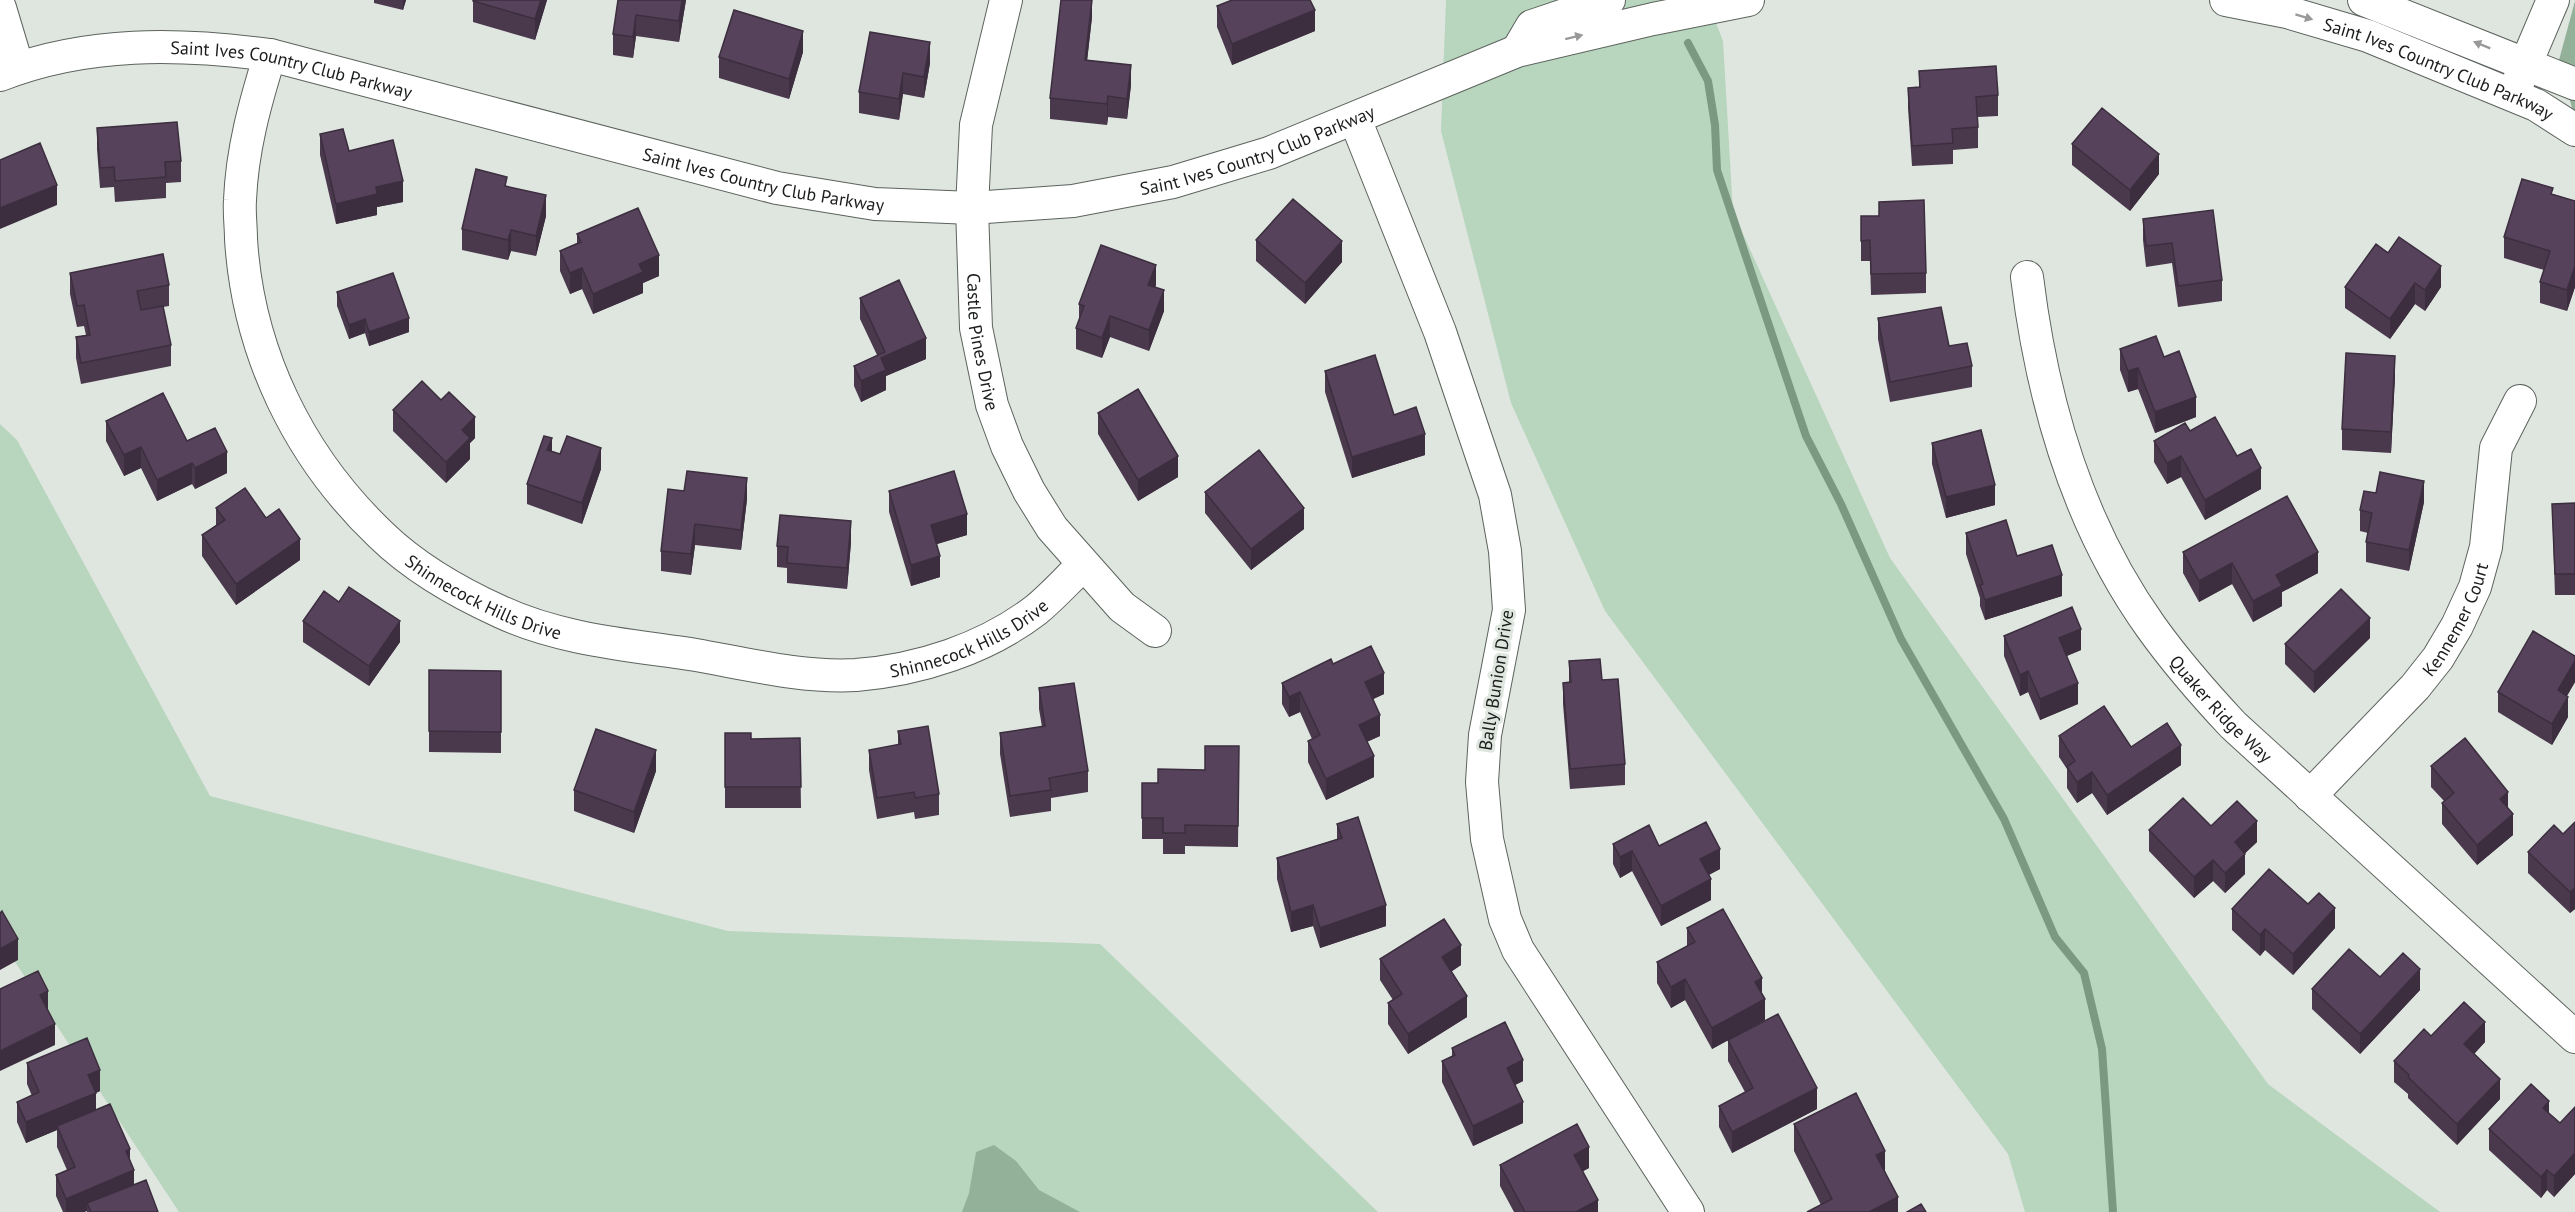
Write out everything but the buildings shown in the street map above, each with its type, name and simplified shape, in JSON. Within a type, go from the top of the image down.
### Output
[{"type":"street","name":"Castle Pines Drive","points":[[1006,0],[976,125],[972,208],[976,328],[992,405],[1007,446],[1029,491],[1052,528],[1122,607],[1155,631]]},
{"type":"street","points":[[1517,51],[1532,26],[1609,0]]},
{"type":"street","name":"Saint Ives Country Club Parkway","points":[[9,72],[80,53],[144,46],[208,47],[270,55],[777,188],[875,204],[972,208],[1073,201],[1173,183],[1269,153],[1517,51],[1653,19],[1748,0]]},
{"type":"street","name":"Saint Ives Country Club Parkway","points":[[2226,0],[2287,12],[2368,36],[2536,105],[2575,130]]},
{"type":"street","name":"Saint Ives Country Club Parkway","points":[[2364,0],[2525,62],[2575,84]]},
{"type":"street","points":[[2513,95],[2553,0]]},
{"type":"street","points":[[0,8],[9,72]]},
{"type":"street","name":"Shinnecock Hills Drive","points":[[270,55],[248,127],[239,202],[243,277],[261,350],[291,419],[332,482],[383,537],[443,582],[503,614],[574,636],[800,672],[854,675],[919,666],[980,644],[1036,610],[1083,565]]},
{"type":"street","name":"Bally Bunion Drive","points":[[1355,119],[1440,332],[1495,495],[1504,551],[1509,610],[1485,735],[1482,782],[1487,839],[1505,919],[1518,950],[1688,1212]]},
{"type":"street","name":"Quaker Ridge Way","points":[[2027,277],[2034,330],[2058,434],[2082,501],[2113,565],[2150,625],[2193,681],[2233,725],[2575,1037]]},
{"type":"street","name":"Kennemer Court","points":[[2310,796],[2415,687],[2438,658],[2457,626],[2475,587],[2486,547],[2496,448],[2520,401]]},
{"type":"green space","points":[[1446,0],[1707,0],[1723,41],[1733,212],[1890,558],[2268,1084],[2440,1212],[2025,1212],[2008,1154],[1605,611],[1511,403],[1441,131]]},
{"type":"green space","points":[[2575,1],[2575,119],[2559,60]]},
{"type":"green space","points":[[0,424],[17,440],[210,796],[728,931],[1100,944],[1378,1212],[179,1212],[0,939]]},
{"type":"green space","points":[[994,1145],[1016,1161],[1039,1190],[1080,1212],[962,1212],[969,1193],[976,1152]]},
{"type":"waterway","points":[[1688,43],[1708,81],[1715,125],[1717,170],[1806,436],[1841,504],[1901,639],[2004,819],[2055,937],[2084,973],[2102,1049],[2113,1212]]}]
